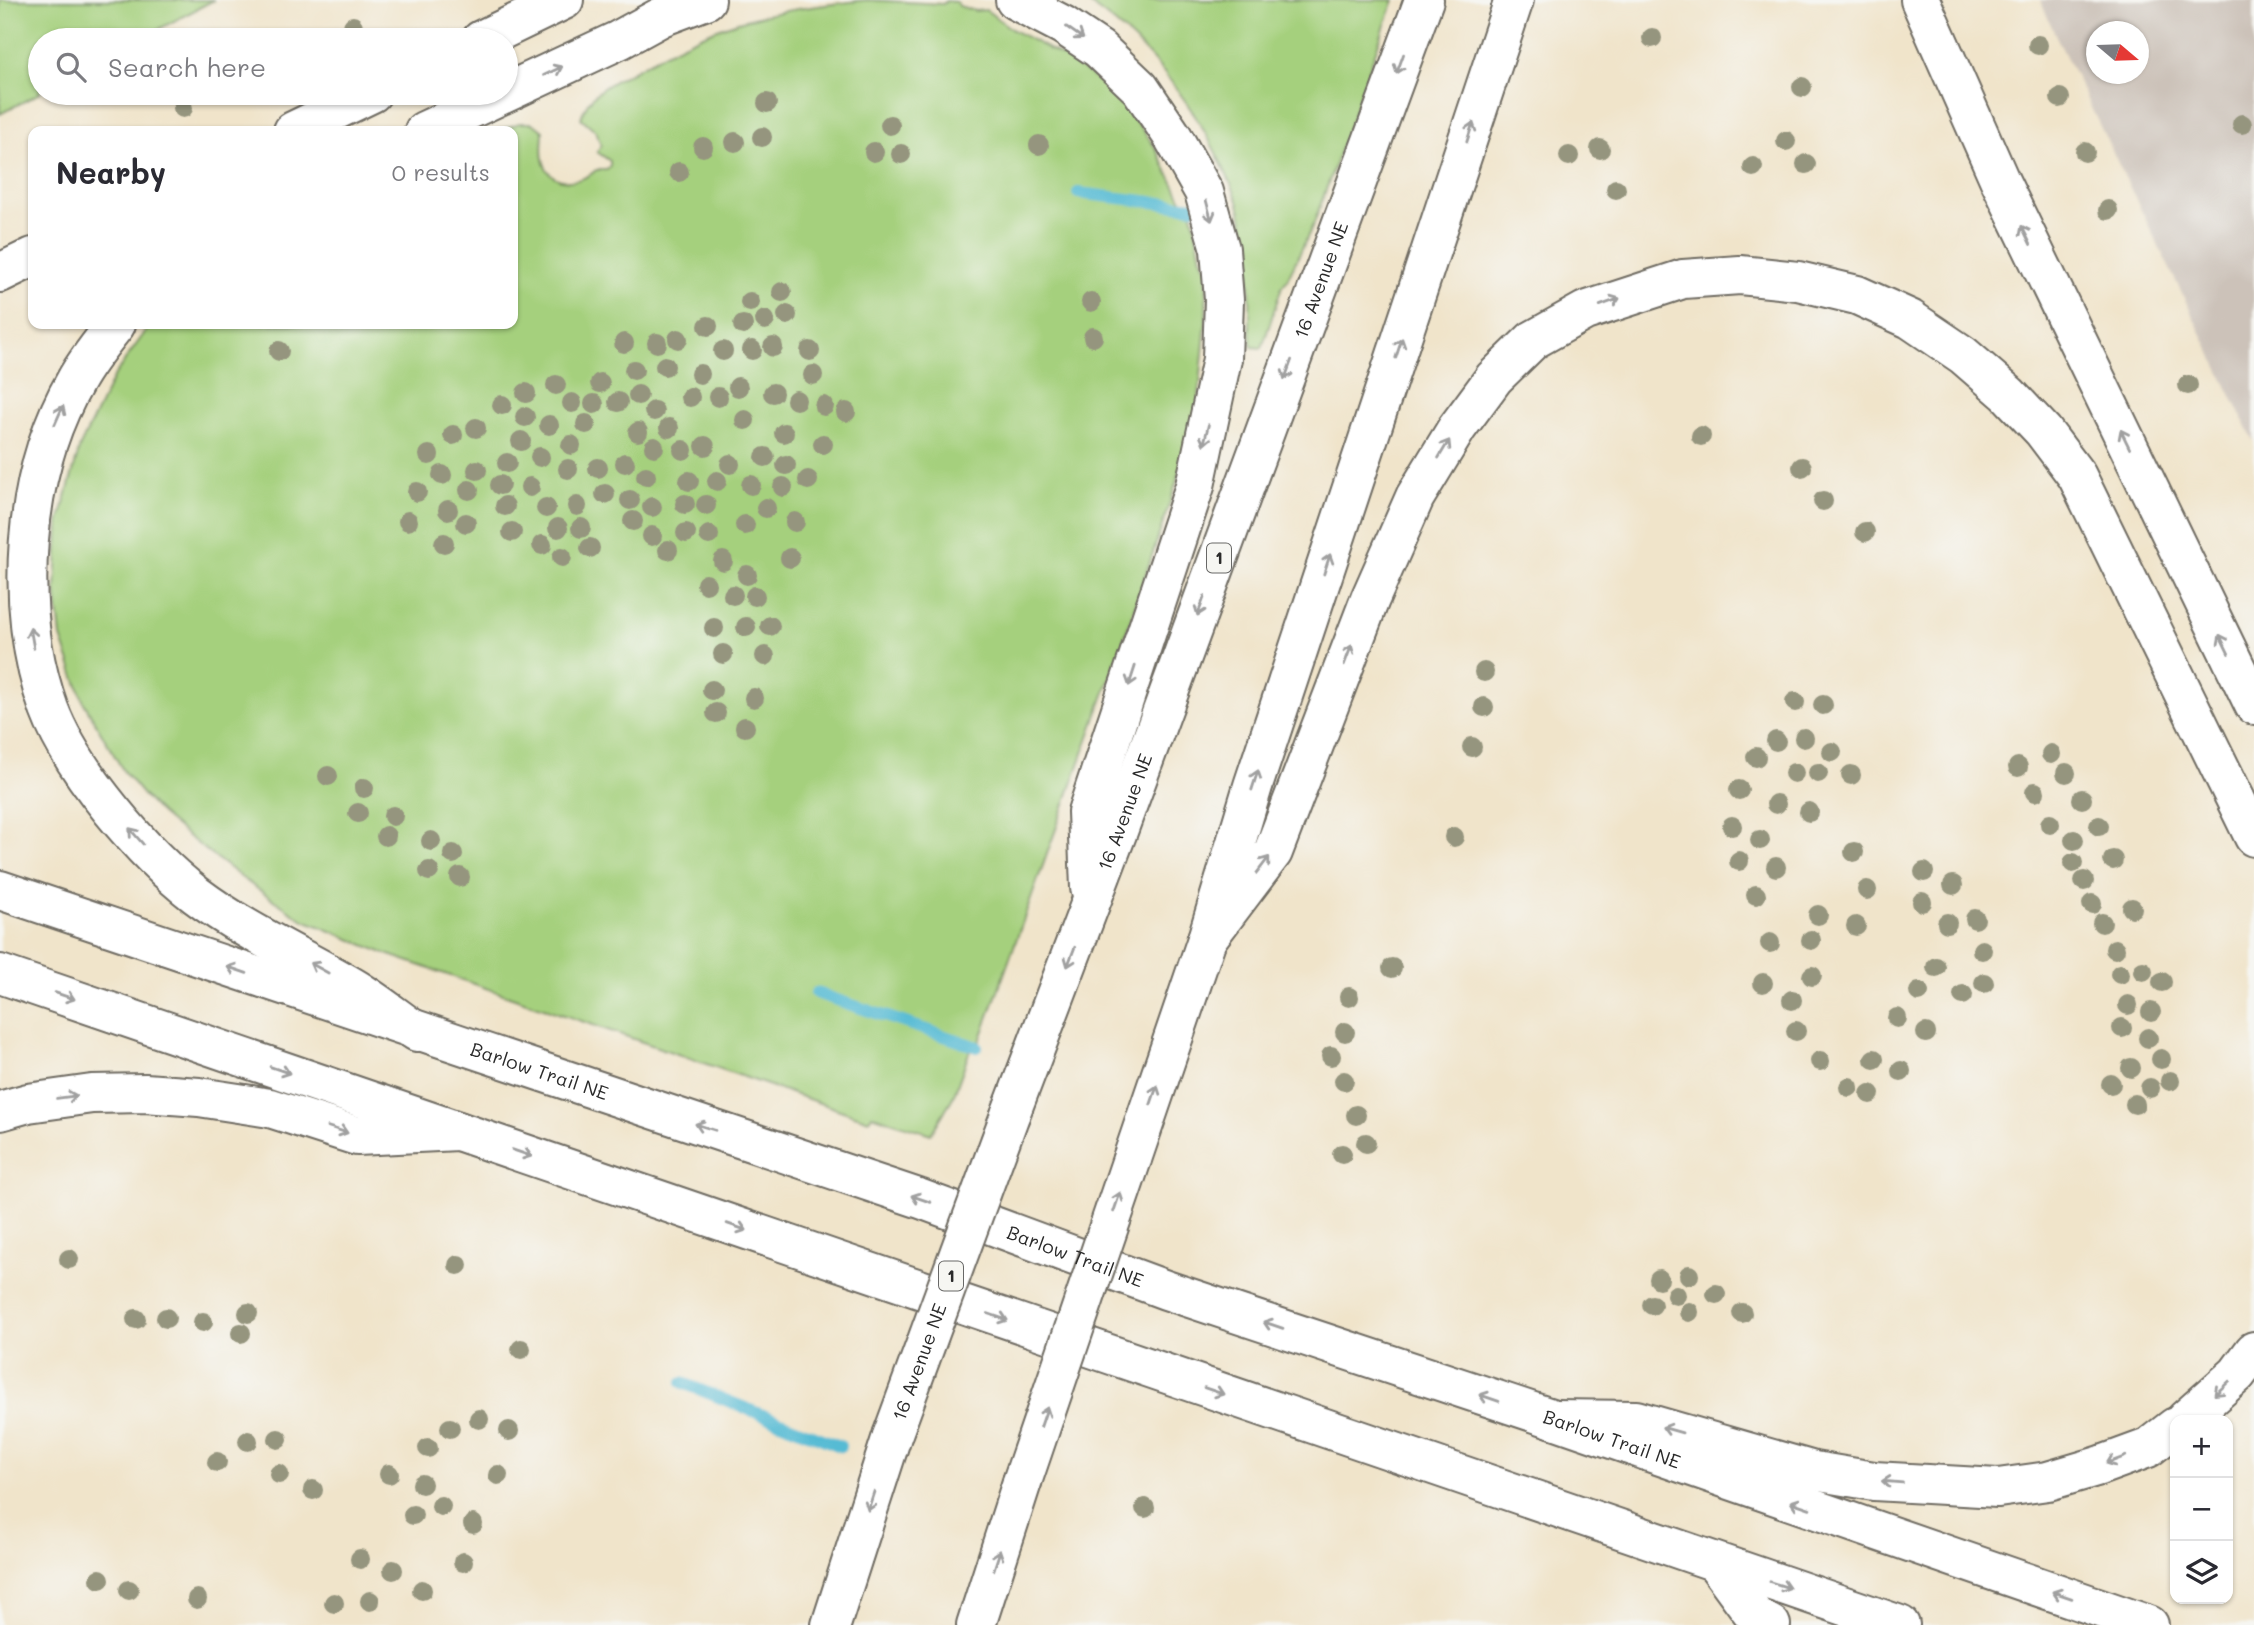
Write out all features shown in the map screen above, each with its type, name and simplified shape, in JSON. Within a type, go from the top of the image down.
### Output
[{"type":"main road","points":[[506,28],[564,0]]},
{"type":"main road","points":[[518,87],[619,40],[661,17],[706,0]]},
{"type":"main road","points":[[1015,0],[1063,25],[1099,50],[1140,88],[1173,137],[1204,192],[1220,249],[1224,300],[1222,359],[1195,485],[1087,812],[1091,904]]},
{"type":"main road","name":"16 Avenue NE","points":[[831,1625],[892,1436],[1424,0]]},
{"type":"main road","points":[[976,1625],[1207,939],[1253,786],[1514,0]]},
{"type":"main road","points":[[1920,0],[2000,181],[2254,705]]},
{"type":"main road","points":[[303,126],[347,105]]},
{"type":"main road","points":[[435,126],[480,105]]},
{"type":"main road","points":[[0,273],[28,259]]},
{"type":"main road","points":[[1207,939],[1273,852],[1370,599],[1415,497],[1457,428],[1494,378],[1533,340],[1585,311],[1683,279],[1740,275],[1798,281],[1857,295],[1910,319],[1963,355],[2008,394],[2043,432],[2077,476],[2254,837]]},
{"type":"main road","points":[[112,329],[75,380],[43,458],[33,504],[27,609],[35,658],[50,711],[77,762],[111,809],[152,855],[196,895],[359,991],[417,1032]]},
{"type":"main road","name":"Barlow Trail NE","points":[[0,890],[921,1199],[1166,1290],[1554,1419],[2150,1625]]},
{"type":"main road","points":[[0,974],[1900,1625]]},
{"type":"main road","points":[[0,1111],[28,1103],[92,1094],[145,1093],[199,1097],[270,1108],[357,1136],[457,1130]]},
{"type":"main road","points":[[2191,1415],[2237,1374],[2254,1351]]},
{"type":"main road","points":[[1554,1419],[1636,1420],[1814,1471],[1874,1481],[1998,1488],[2048,1481],[2099,1466],[2148,1448],[2170,1431]]},
{"type":"main road","points":[[1716,1563],[1755,1616],[1770,1625]]},
{"type":"shaded area","points":[[2040,0],[2254,0],[2254,441],[2056,36]]},
{"type":"green space","points":[[0,0],[214,0],[161,28],[28,28],[28,99],[0,114]]},
{"type":"green space","points":[[866,0],[943,4],[946,1],[957,2],[959,6],[975,11],[986,10],[1013,30],[1069,60],[1102,84],[1124,105],[1155,147],[1183,202],[1192,212],[1201,258],[1207,270],[1206,321],[1198,406],[1177,481],[1125,636],[979,1044],[973,1042],[953,1097],[931,1134],[872,1115],[869,1120],[381,952],[302,919],[246,881],[185,834],[160,813],[124,772],[84,703],[61,637],[56,590],[59,523],[80,446],[114,376],[147,329],[518,329],[518,126],[511,126],[533,123],[543,131],[542,156],[546,168],[557,179],[573,181],[596,170],[607,170],[610,161],[597,152],[601,145],[596,131],[581,118],[584,109],[595,95],[660,56],[711,31],[754,18]]},
{"type":"green space","points":[[1084,0],[1394,0],[1314,223],[1282,286],[1262,348],[1252,347],[1244,225],[1237,199],[1210,141],[1181,95],[1146,53],[1106,16]]},
{"type":"waterway","points":[[1078,193],[1193,207]]},
{"type":"waterway","points":[[816,993],[977,1047]]},
{"type":"waterway","points":[[683,1383],[840,1446]]}]
